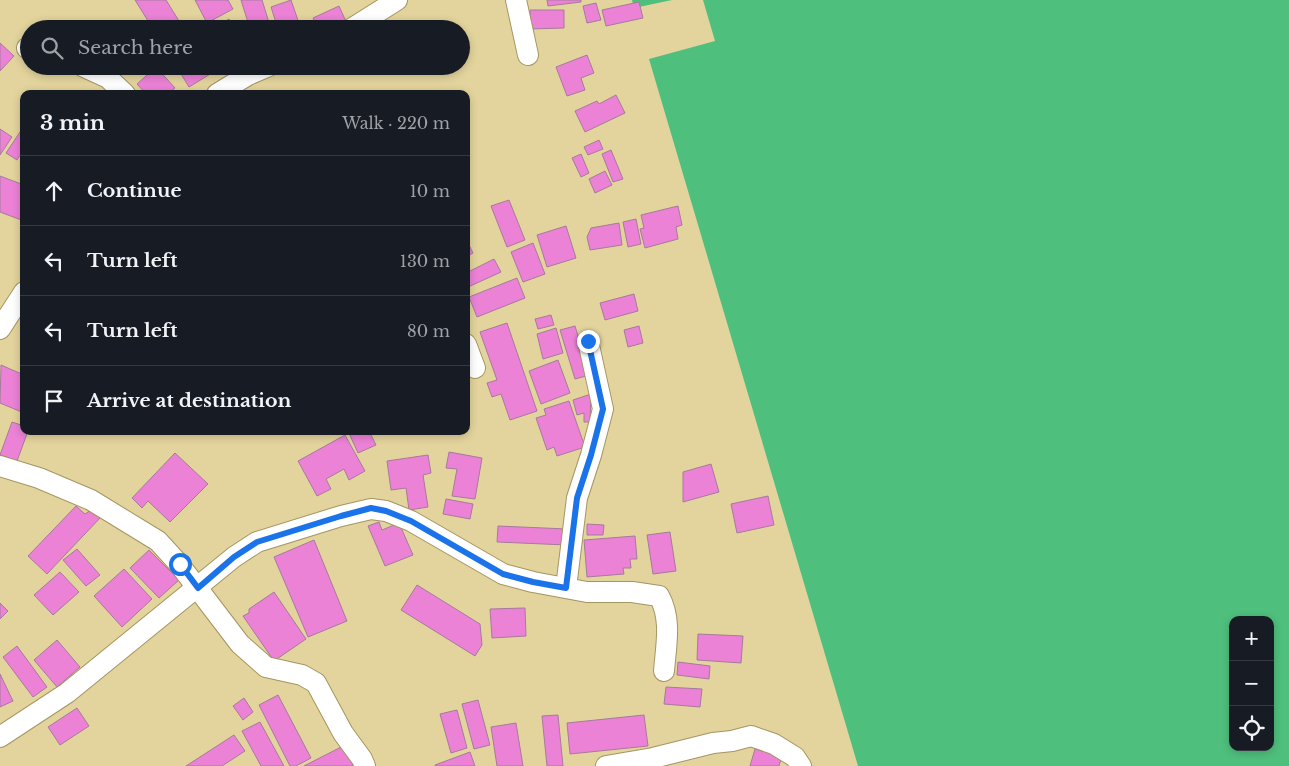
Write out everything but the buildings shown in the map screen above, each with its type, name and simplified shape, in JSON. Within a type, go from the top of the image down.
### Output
[{"type":"street","points":[[365,20],[397,0]]},
{"type":"street","points":[[516,0],[528,55]]},
{"type":"street","points":[[102,75],[108,78],[121,90]]},
{"type":"street","points":[[224,90],[248,75]]},
{"type":"street","points":[[0,329],[20,298]]},
{"type":"street","points":[[566,588],[577,498],[603,409],[588,341]]},
{"type":"street","points":[[470,355],[475,368]]},
{"type":"street","points":[[0,466],[39,478],[91,500],[158,540],[198,588],[240,644],[266,667],[302,675],[316,683],[343,733],[365,766]]},
{"type":"street","points":[[0,737],[67,693],[234,557],[257,542],[371,508],[386,511],[411,521],[503,574],[533,582],[587,592],[651,594],[659,596],[665,606],[667,618],[664,670]]},
{"type":"street","points":[[606,766],[652,758],[750,736],[774,744],[795,757],[801,766]]},
{"type":"green space","points":[[632,0],[672,0],[634,8]]},
{"type":"green space","points":[[703,0],[1289,0],[1289,766],[858,766],[649,59],[715,41]]},
{"type":"route","points":[[180,564],[198,588],[234,557],[257,542],[371,508],[386,511],[411,521],[503,574],[566,588],[577,498],[603,409],[588,341]]}]
